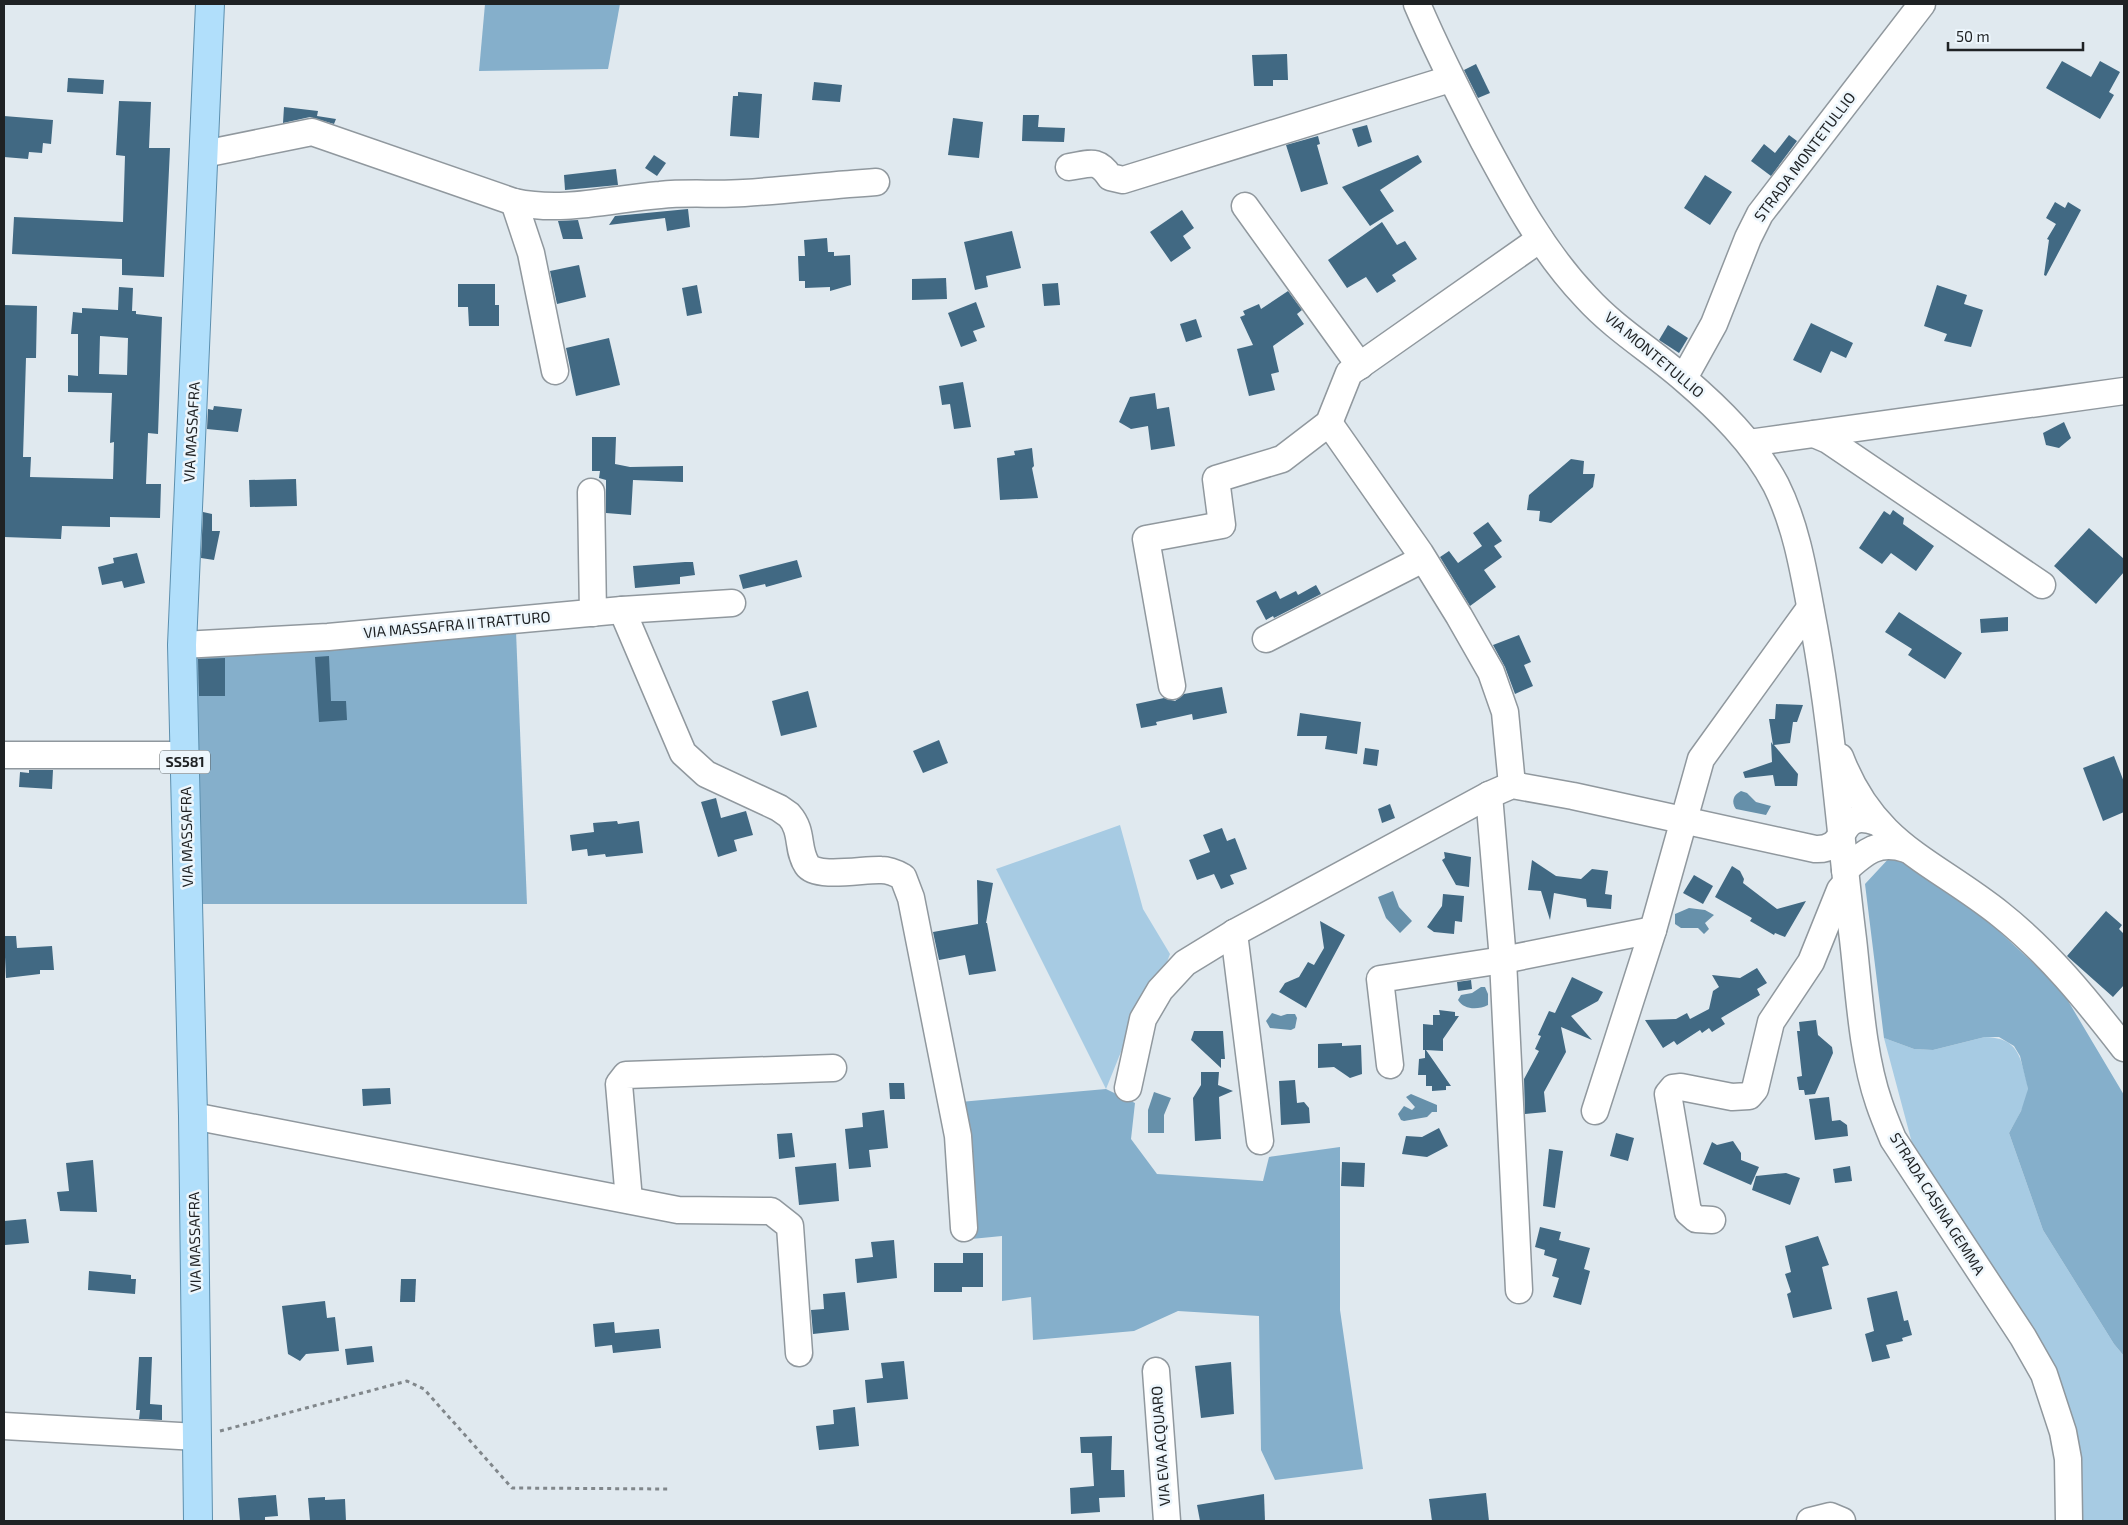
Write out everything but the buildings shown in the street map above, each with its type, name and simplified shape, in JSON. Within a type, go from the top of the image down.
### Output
[{"type":"main road","name":"VIA MASSAFRA","points":[[198,1521],[193,1116],[182,645],[210,4]]},
{"type":"street","name":"VIA MONTETULLIO","points":[[1417,4],[1450,79],[1507,186],[1540,239],[1586,298],[1628,336],[1684,378],[1749,443],[1776,485],[1790,521],[1802,562],[1830,728]]},
{"type":"street","name":"STRADA MONTETULLIO","points":[[1684,378],[1714,324],[1748,238],[1760,214],[1922,4]]},
{"type":"street","points":[[1069,167],[1096,163],[1110,177],[1123,180],[1450,79]]},
{"type":"street","points":[[204,154],[312,132],[514,202],[537,207],[575,207],[660,194],[743,193],[808,186],[876,182]]},
{"type":"street","points":[[514,202],[531,253],[555,371]]},
{"type":"street","points":[[1245,206],[1360,366]]},
{"type":"street","points":[[1172,686],[1146,539],[1222,525],[1216,479],[1282,460],[1329,423],[1349,373],[1540,239]]},
{"type":"street","points":[[1749,443],[2124,391]]},
{"type":"street","points":[[1329,423],[1423,559],[1491,672],[1505,712],[1500,790],[1503,960],[1519,1290]]},
{"type":"street","points":[[1814,434],[1828,440],[2042,585]]},
{"type":"street","points":[[591,492],[593,613]]},
{"type":"street","points":[[1266,639],[1423,559]]},
{"type":"street","name":"VIA MASSAFRA II TRATTURO","points":[[182,645],[328,637],[622,610],[732,603]]},
{"type":"street","points":[[1595,1111],[1653,930],[1701,759],[1810,608]]},
{"type":"street","points":[[622,610],[683,753],[694,764],[706,774],[779,808],[789,815],[797,824],[807,866],[817,872],[882,870],[903,877],[911,898],[958,1136],[964,1228]]},
{"type":"street","points":[[1830,728],[1847,777],[1876,822],[1906,849],[1999,913],[2037,945],[2082,993],[2124,1048]]},
{"type":"street","name":"STRADA CASINA GEMMA","points":[[1830,728],[1840,837],[1862,1012],[1879,1103],[1893,1139],[2044,1374],[2063,1432],[2068,1459],[2069,1521]]},
{"type":"street","points":[[4,755],[185,755]]},
{"type":"street","points":[[1128,1088],[1143,1019],[1160,990],[1186,963],[1234,933],[1500,790],[1683,820],[1814,849],[1826,850],[1834,846],[1846,826],[1855,819],[1864,818],[1876,822]]},
{"type":"street","points":[[1712,1220],[1696,1219],[1688,1212],[1668,1094],[1673,1088],[1681,1087],[1732,1097],[1749,1096],[1755,1089],[1771,1022],[1811,962],[1840,890],[1852,854],[1876,832],[1876,822]]},
{"type":"street","points":[[1845,876],[1863,853],[1872,849],[1893,845],[1906,849]]},
{"type":"street","points":[[1814,849],[1827,855],[1845,876]]},
{"type":"street","points":[[1390,1066],[1380,979],[1503,960],[1653,930]]},
{"type":"street","points":[[1234,933],[1260,1142]]},
{"type":"street","points":[[629,1200],[619,1084],[626,1075],[833,1068]]},
{"type":"street","points":[[193,1116],[678,1210],[771,1211],[790,1226],[799,1353]]},
{"type":"street","name":"VIA EVA ACQUARO","points":[[1156,1371],[1167,1521]]},
{"type":"street","points":[[4,1426],[197,1437]]},
{"type":"street","points":[[1810,1521],[1830,1516],[1842,1521]]},
{"type":"path","points":[[197,1437],[407,1381],[424,1389],[512,1488],[670,1489]]},
{"type":"shaded area","points":[[485,4],[620,4],[608,69],[479,71]]},
{"type":"shaded area","points":[[516,631],[527,904],[191,904],[191,649]]},
{"type":"shaded area","points":[[1741,791],[1747,793],[1756,802],[1771,806],[1766,815],[1736,809],[1734,799]]},
{"type":"shaded area","points":[[1120,825],[1143,909],[1170,954],[1164,970],[1135,1017],[1106,1089],[996,869]]},
{"type":"shaded area","points":[[1892,855],[1958,893],[2061,989],[2124,1095],[2124,1356],[2114,1344],[2043,1230],[2009,1133],[2021,1111],[2028,1089],[2020,1056],[2014,1046],[1999,1037],[1985,1037],[1933,1050],[1914,1049],[1884,1038],[1865,884]]},
{"type":"shaded area","points":[[1393,891],[1399,907],[1412,921],[1400,933],[1386,918],[1378,897]]},
{"type":"shaded area","points":[[1689,908],[1705,910],[1714,915],[1705,923],[1709,929],[1704,934],[1698,928],[1681,928],[1675,924],[1675,914]]},
{"type":"shaded area","points":[[1481,987],[1485,987],[1488,994],[1488,1005],[1472,1008],[1464,1006],[1458,1000],[1461,995],[1472,993]]},
{"type":"shaded area","points":[[1272,1013],[1281,1016],[1295,1014],[1297,1018],[1295,1028],[1291,1030],[1270,1028],[1266,1021]]},
{"type":"shaded area","points":[[1985,1037],[2001,1039],[2012,1045],[2022,1063],[2027,1083],[2027,1096],[2009,1133],[2043,1230],[2114,1344],[2124,1356],[2124,1521],[2078,1521],[2032,1337],[1912,1143],[1884,1038],[1914,1049],[1933,1050]]},
{"type":"shaded area","points":[[1106,1089],[1135,1103],[1131,1139],[1157,1174],[1263,1181],[1269,1157],[1340,1147],[1340,1310],[1363,1469],[1275,1480],[1261,1450],[1259,1316],[1178,1311],[1134,1331],[1033,1340],[1031,1297],[1002,1301],[1002,1236],[961,1240],[949,1103]]},
{"type":"shaded area","points":[[1154,1092],[1171,1098],[1164,1115],[1164,1133],[1148,1133],[1148,1110]]},
{"type":"shaded area","points":[[1411,1094],[1437,1105],[1437,1112],[1432,1112],[1427,1117],[1401,1120],[1398,1114],[1404,1106],[1412,1110],[1415,1107],[1406,1097]]}]
